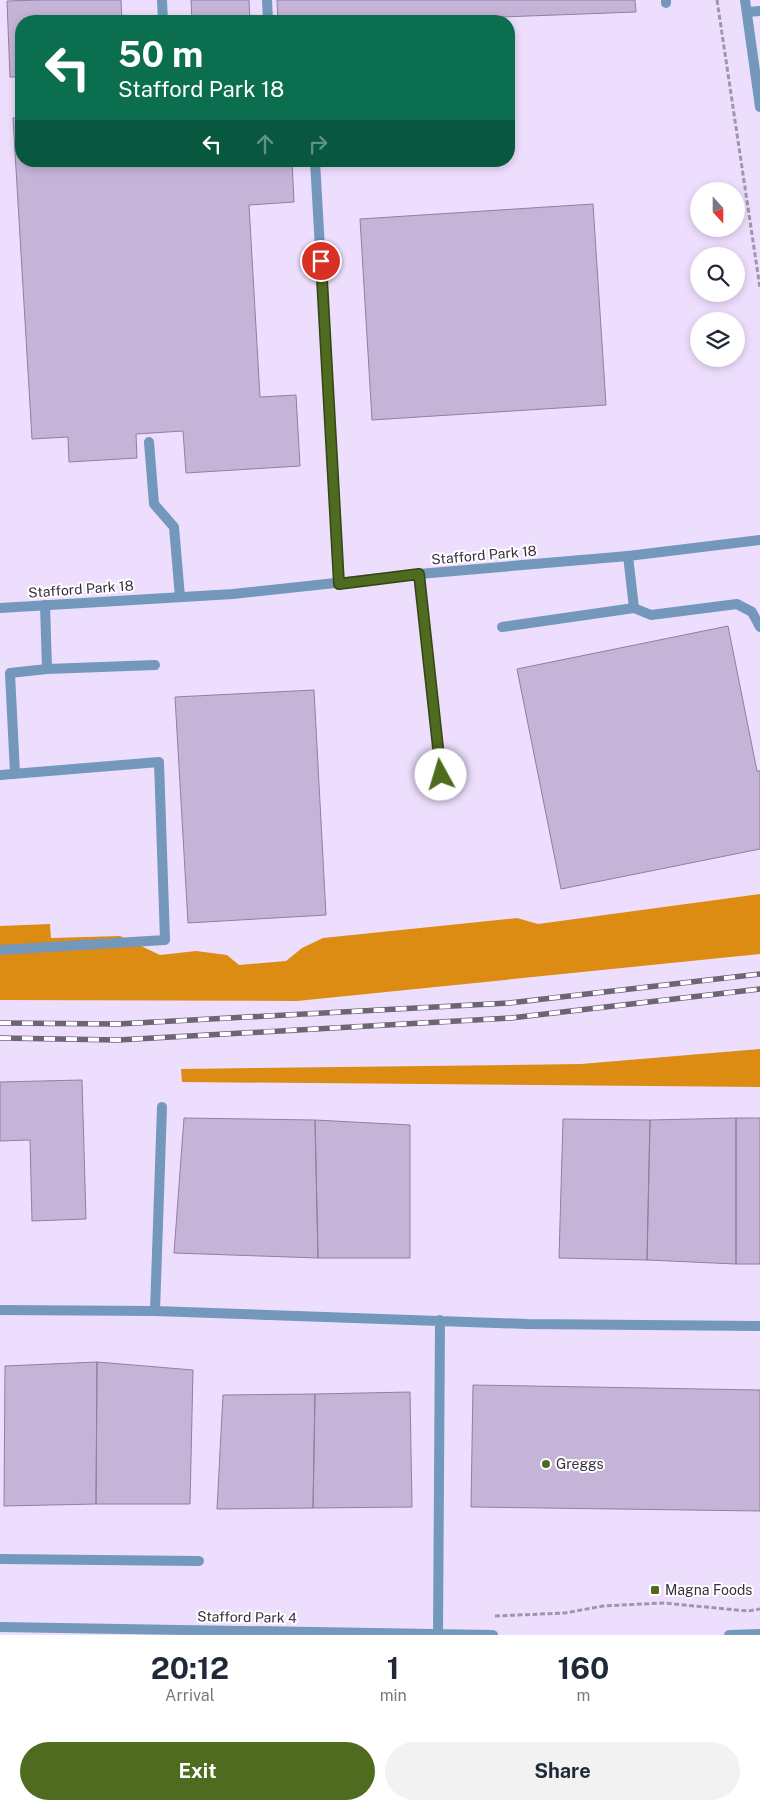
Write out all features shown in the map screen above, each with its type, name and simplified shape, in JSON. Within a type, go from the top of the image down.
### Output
[{"type":"street","points":[[162,0],[163,15]]},
{"type":"street","points":[[267,0],[268,15]]},
{"type":"street","points":[[745,0],[760,107]]},
{"type":"street","points":[[747,12],[760,11]]},
{"type":"street","points":[[315,167],[339,584]]},
{"type":"street","points":[[149,442],[154,504],[174,526],[180,597]]},
{"type":"street","name":"Stafford Park 18","points":[[0,608],[180,597],[339,584],[419,574],[628,556],[760,540]]},
{"type":"street","points":[[628,556],[634,608]]},
{"type":"street","points":[[419,574],[441,775]]},
{"type":"street","points":[[502,627],[634,608],[651,615],[737,604],[752,612],[760,627]]},
{"type":"street","points":[[45,605],[48,669]]},
{"type":"street","points":[[15,774],[10,673],[48,669],[154,665]]},
{"type":"street","points":[[0,775],[159,762],[165,940],[0,950]]},
{"type":"street","points":[[155,1311],[162,1107]]},
{"type":"street","points":[[0,1310],[155,1311],[527,1324],[760,1326]]},
{"type":"street","points":[[438,1634],[440,1320]]},
{"type":"street","points":[[0,1559],[198,1561]]},
{"type":"street","name":"Stafford Park 4","points":[[0,1627],[493,1635]]},
{"type":"street","points":[[728,1635],[760,1634]]},
{"type":"path","points":[[717,0],[760,288]]},
{"type":"path","points":[[487,1616],[565,1613],[604,1606],[663,1603],[748,1611],[760,1609]]},
{"type":"shaded area","points":[[760,894],[760,954],[297,1001],[0,1000],[0,926],[50,924],[51,938],[120,936],[160,955],[196,951],[227,955],[239,965],[286,961],[302,948],[323,938],[517,918],[538,924]]},
{"type":"shaded area","points":[[760,1049],[760,1087],[182,1082],[181,1069],[581,1064]]},
{"type":"building","points":[[121,0],[122,15],[15,15],[15,77],[10,77],[7,1]]},
{"type":"building","points":[[191,0],[249,0],[250,15],[192,15]]},
{"type":"building","points":[[277,0],[635,0],[636,12],[515,16],[278,15]]},
{"type":"building","points":[[13,118],[15,118],[15,152]]},
{"type":"building","points":[[16,167],[292,167],[294,202],[249,205],[260,397],[296,395],[300,466],[186,473],[183,431],[136,434],[137,458],[69,462],[68,437],[32,439]]},
{"type":"building","points":[[593,204],[606,405],[372,420],[360,219]]},
{"type":"building","points":[[728,626],[757,771],[760,771],[760,849],[561,889],[517,669]]},
{"type":"building","points":[[314,690],[326,915],[188,923],[175,697]]},
{"type":"building","points":[[82,1080],[86,1219],[32,1221],[30,1140],[0,1141],[0,1082]]},
{"type":"building","points":[[184,1118],[315,1120],[318,1258],[174,1253]]},
{"type":"building","points":[[736,1118],[760,1118],[760,1264],[736,1264]]},
{"type":"building","points":[[736,1118],[736,1264],[647,1260],[650,1120]]},
{"type":"building","points":[[563,1119],[650,1120],[647,1260],[559,1258]]},
{"type":"building","points":[[315,1120],[410,1125],[410,1258],[318,1258]]},
{"type":"building","points":[[97,1362],[193,1370],[190,1504],[96,1504]]},
{"type":"building","points":[[97,1362],[96,1504],[4,1506],[5,1366]]},
{"type":"building","points":[[473,1385],[760,1390],[760,1511],[471,1507]]},
{"type":"building","points":[[410,1392],[412,1507],[313,1508],[315,1394]]},
{"type":"building","points":[[315,1394],[313,1508],[217,1509],[223,1395]]},
{"type":"railway","points":[[0,1023],[118,1024],[509,1003],[760,974]]},
{"type":"railway","points":[[0,1038],[118,1040],[511,1018],[760,989]]},
{"type":"place","name":"Greggs","points":[[546,1464]]},
{"type":"place","name":"Magna Foods","points":[[655,1590]]},
{"type":"route","points":[[321,261],[339,584],[419,574],[441,775]]}]
